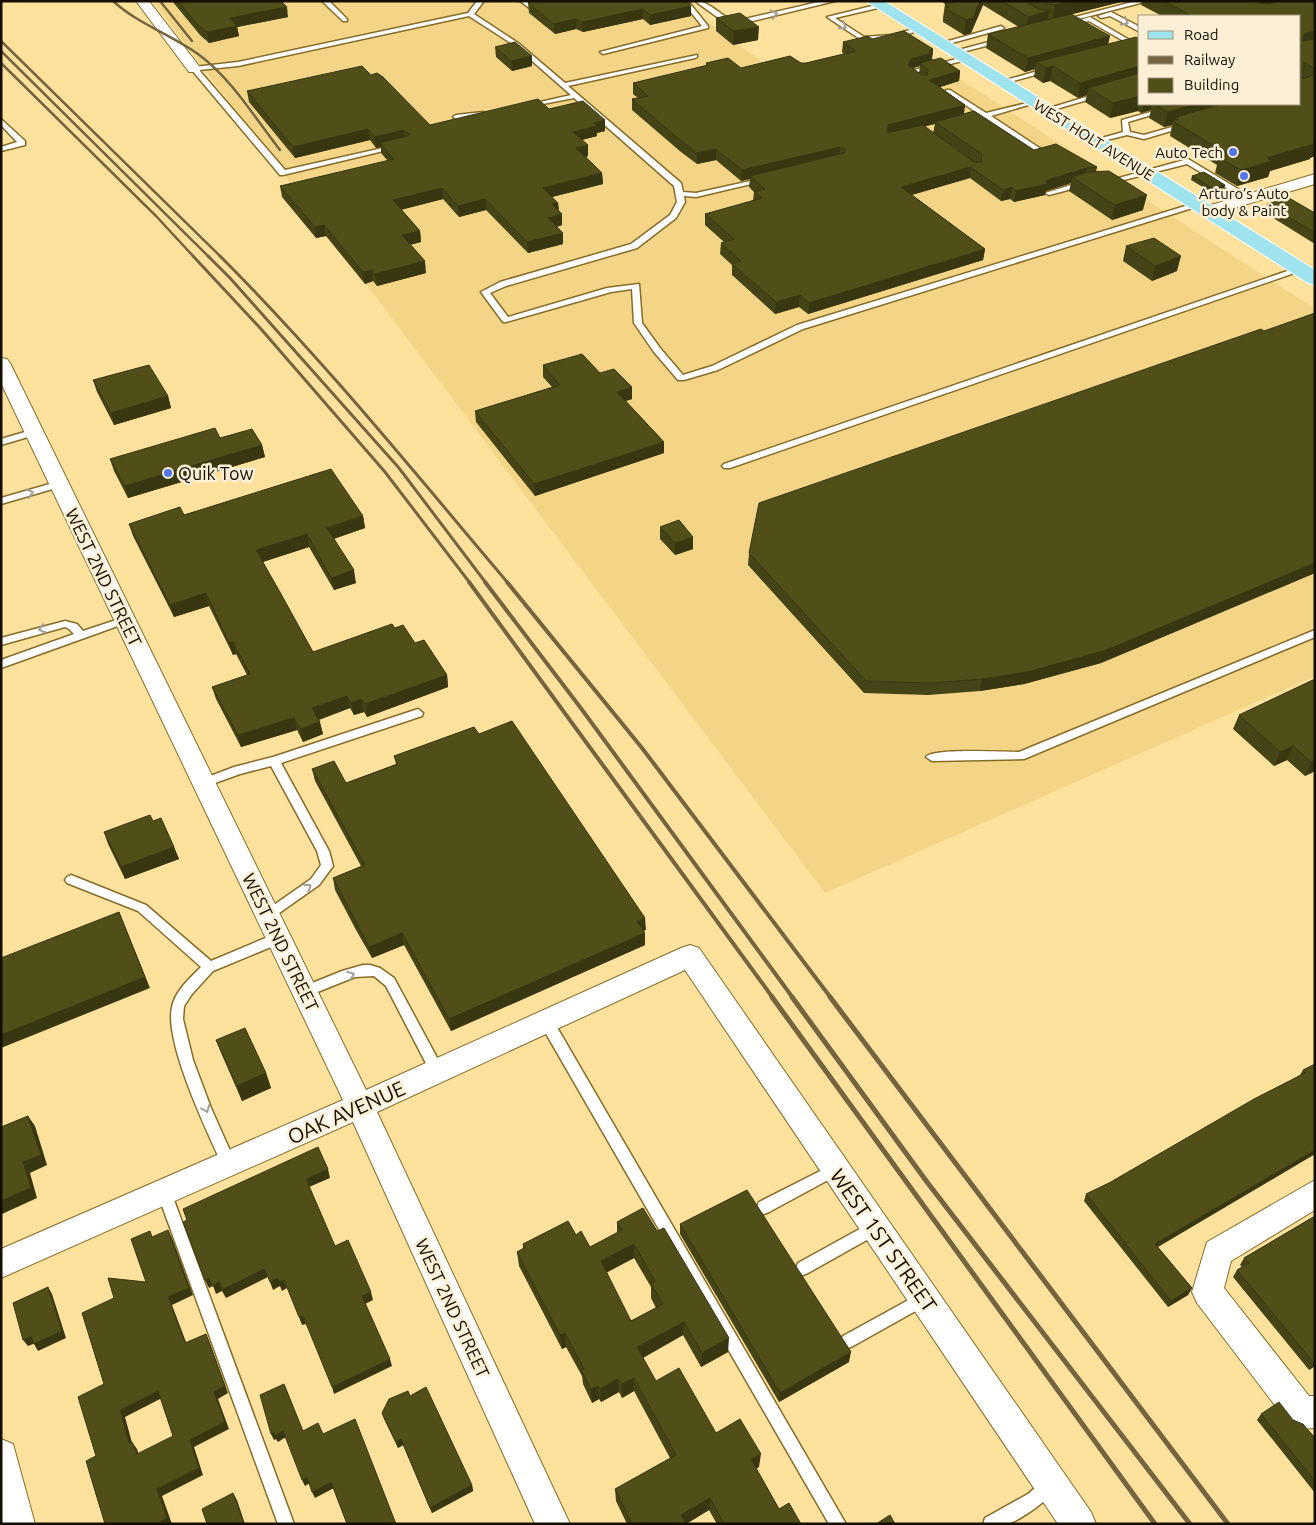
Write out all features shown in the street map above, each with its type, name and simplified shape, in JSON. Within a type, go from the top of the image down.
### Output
[{"type":"main road","name":"WEST HOLT AVENUE","points":[[876,4],[1307,275]]},
{"type":"street","points":[[142,1],[194,69]]},
{"type":"street","points":[[1202,208],[1313,181]]},
{"type":"street","name":"WEST 2ND STREET","points":[[1,363],[360,1106],[553,1524]]},
{"type":"street","name":"OAK AVENUE","points":[[1,1264],[360,1106],[690,956]]},
{"type":"street","name":"WEST 1ST STREET","points":[[690,956],[1079,1524]]},
{"type":"street","points":[[1315,1194],[1218,1252],[1208,1292],[1302,1414],[1315,1412]]},
{"type":"street","points":[[1,1456],[18,1524]]},
{"type":"lane","points":[[325,1],[345,20]]},
{"type":"lane","points":[[194,69],[238,64],[470,14],[481,1]]},
{"type":"lane","points":[[523,1],[532,8],[564,1]]},
{"type":"lane","points":[[603,52],[706,28],[685,1]]},
{"type":"lane","points":[[698,1],[726,21],[736,23],[832,1]]},
{"type":"lane","points":[[1138,29],[1111,14],[1055,25],[1145,1]]},
{"type":"lane","points":[[876,4],[830,18],[863,39],[891,37],[918,30]]},
{"type":"lane","points":[[470,14],[516,44],[678,185],[681,202],[673,216],[634,246],[503,284],[485,292],[488,299],[506,320],[610,290],[636,286],[638,323],[657,350],[681,378],[715,368],[800,327],[1202,208]]},
{"type":"lane","points":[[1090,19],[1138,45]]},
{"type":"lane","points":[[1072,23],[1080,28]]},
{"type":"lane","points":[[924,83],[911,74],[912,72],[1001,28]]},
{"type":"lane","points":[[953,51],[1006,39]]},
{"type":"lane","points":[[1127,48],[1138,45]]},
{"type":"lane","points":[[564,85],[695,56]]},
{"type":"lane","points":[[1002,82],[1058,67]]},
{"type":"lane","points":[[194,69],[283,173],[404,145]]},
{"type":"lane","points":[[948,92],[1043,153]]},
{"type":"lane","points":[[976,117],[1108,92]]},
{"type":"lane","points":[[518,109],[576,96]]},
{"type":"lane","points":[[1127,133],[1124,121],[1182,105]]},
{"type":"lane","points":[[456,117],[493,113]]},
{"type":"lane","points":[[1,121],[22,143],[1,149]]},
{"type":"lane","points":[[1095,141],[1127,133],[1144,137],[1197,122]]},
{"type":"lane","points":[[1049,193],[1085,183],[1114,181],[1188,161],[1249,198]]},
{"type":"lane","points":[[680,194],[696,195],[773,178]]},
{"type":"lane","points":[[727,466],[1307,275]]},
{"type":"lane","points":[[1,442],[34,432]]},
{"type":"lane","points":[[2,499],[60,484]]},
{"type":"lane","points":[[1,664],[125,620]]},
{"type":"lane","points":[[1,642],[65,624],[73,626],[80,635]]},
{"type":"lane","points":[[932,757],[966,755],[1020,756],[1315,633]]},
{"type":"lane","points":[[204,783],[238,770],[274,761],[418,713]]},
{"type":"lane","points":[[268,915],[315,882],[327,866],[323,851],[274,761]]},
{"type":"lane","points":[[71,880],[142,908],[210,967]]},
{"type":"lane","points":[[229,1164],[188,1064],[175,1018],[178,1005],[210,967],[279,938]]},
{"type":"lane","points":[[305,992],[359,972],[369,970],[380,973],[390,982],[437,1071]]},
{"type":"lane","points":[[546,1021],[838,1524]]},
{"type":"lane","points":[[764,1207],[836,1169]]},
{"type":"lane","points":[[164,1192],[286,1524]]},
{"type":"lane","points":[[803,1268],[876,1227]]},
{"type":"lane","points":[[848,1341],[924,1298]]},
{"type":"lane","points":[[990,1524],[1034,1500],[1052,1484]]},
{"type":"shaded area","points":[[153,1],[680,1],[805,94],[935,63],[1315,309],[1315,676],[825,893]]},
{"type":"building","points":[[178,1],[281,1],[287,7],[230,18],[237,26],[207,32],[198,25]]},
{"type":"building","points":[[534,1],[688,1],[691,6],[650,15],[643,9],[582,22],[576,19],[554,24],[528,3]]},
{"type":"building","points":[[958,1],[980,1],[973,18],[966,20],[945,8],[949,7],[945,4]]},
{"type":"building","points":[[1002,1],[1025,1],[1038,9],[1049,11],[1028,17]]},
{"type":"building","points":[[1041,1],[1071,1],[1055,5]]},
{"type":"building","points":[[1164,1],[1259,1],[1259,3],[1269,4],[1278,1],[1315,1],[1315,31],[1304,34],[1303,41],[1315,39],[1315,69],[1304,62],[1303,79],[1315,74],[1314,144],[1267,158],[1272,161],[1241,170],[1219,158],[1229,155],[1173,121],[1179,119],[1176,117],[1218,105],[1301,105],[1301,15],[1190,15]]},
{"type":"building","points":[[740,13],[759,27],[734,31],[716,18]]},
{"type":"building","points":[[1071,14],[1110,36],[1028,58],[988,34]]},
{"type":"building","points":[[904,31],[933,49],[929,51],[933,53],[911,59],[908,65],[922,75],[927,75],[928,70],[920,63],[941,58],[960,71],[929,80],[965,105],[888,125],[887,133],[923,125],[974,162],[981,162],[982,154],[935,122],[974,111],[1034,150],[1056,144],[1097,167],[1087,168],[1047,180],[1047,184],[1016,191],[1012,187],[1003,190],[971,167],[901,187],[985,249],[809,303],[800,295],[776,302],[732,264],[741,261],[721,243],[734,239],[705,214],[762,198],[754,192],[765,189],[750,176],[844,153],[846,150],[840,147],[742,170],[716,149],[697,153],[681,141],[632,99],[648,96],[633,83],[708,65],[706,63],[728,58],[741,68],[790,56],[801,63],[806,63],[856,51],[843,42],[868,36],[872,39]]},
{"type":"building","points":[[1138,38],[1138,67],[1080,83],[1053,66],[1046,68],[1036,62]]},
{"type":"building","points":[[515,42],[532,56],[511,61],[495,47]]},
{"type":"building","points":[[362,66],[371,75],[377,73],[383,77],[430,125],[538,99],[549,109],[583,101],[605,120],[594,123],[597,126],[573,132],[588,145],[576,148],[602,173],[543,188],[558,203],[552,204],[562,214],[548,218],[563,233],[527,242],[485,199],[458,206],[442,188],[393,200],[420,231],[402,235],[425,261],[375,274],[372,270],[363,272],[324,225],[315,227],[280,186],[394,159],[380,143],[410,134],[403,130],[375,137],[368,129],[293,147],[247,91]]},
{"type":"building","points":[[1138,74],[1138,97],[1113,103],[1088,88]]},
{"type":"building","points":[[1156,105],[1193,105],[1168,112]]},
{"type":"building","points":[[1109,171],[1147,195],[1115,205],[1072,177],[1088,172]]},
{"type":"building","points":[[1204,172],[1225,185],[1212,188],[1192,176]]},
{"type":"building","points":[[1289,198],[1315,213],[1315,233],[1267,204]]},
{"type":"building","points":[[1154,238],[1181,256],[1155,266],[1126,246]]},
{"type":"building","points":[[1315,313],[1315,563],[1104,651],[1027,672],[982,679],[931,683],[866,681],[749,553],[759,503],[1261,329],[1264,331]]},
{"type":"building","points":[[582,354],[600,373],[614,369],[632,387],[617,392],[664,442],[534,484],[475,411],[560,385],[543,365]]},
{"type":"building","points":[[149,365],[168,396],[111,413],[93,380]]},
{"type":"building","points":[[215,428],[220,438],[252,429],[262,445],[125,486],[110,459]]},
{"type":"building","points":[[331,469],[363,516],[327,528],[354,570],[331,578],[307,534],[256,550],[313,652],[392,624],[395,628],[403,625],[415,643],[424,640],[447,675],[365,704],[361,699],[351,703],[347,696],[312,708],[320,722],[300,729],[294,718],[238,735],[212,687],[250,674],[233,642],[229,643],[206,593],[170,605],[129,524],[180,507],[184,515]]},
{"type":"building","points":[[679,520],[693,537],[675,543],[660,527]]},
{"type":"building","points":[[1315,679],[1315,760],[1311,762],[1293,746],[1280,752],[1239,715]]},
{"type":"building","points":[[512,721],[645,918],[637,921],[645,933],[449,1019],[402,933],[369,947],[333,878],[365,865],[312,769],[334,761],[346,783],[398,764],[394,756],[474,727],[479,734]]},
{"type":"building","points":[[150,815],[153,821],[161,818],[174,847],[121,867],[104,832]]},
{"type":"building","points":[[119,912],[145,977],[1,1035],[1,958]]},
{"type":"building","points":[[245,1028],[266,1073],[237,1086],[216,1040]]},
{"type":"building","points":[[1315,1064],[1315,1150],[1155,1244],[1192,1288],[1171,1301],[1086,1194],[1109,1183],[1254,1099],[1305,1073],[1303,1070]]},
{"type":"building","points":[[28,1116],[41,1155],[23,1162],[31,1188],[1,1201],[1,1127]]},
{"type":"building","points":[[318,1147],[328,1169],[306,1179],[335,1246],[348,1240],[371,1292],[362,1296],[390,1359],[332,1387],[303,1316],[299,1317],[284,1280],[279,1282],[277,1278],[270,1282],[265,1269],[222,1290],[219,1282],[212,1286],[209,1278],[205,1280],[183,1222],[187,1220],[183,1209]]},
{"type":"building","points":[[747,1190],[851,1352],[780,1393],[680,1224]]},
{"type":"building","points":[[643,1208],[657,1231],[664,1228],[729,1338],[702,1353],[684,1322],[637,1347],[656,1381],[679,1368],[716,1433],[740,1419],[761,1454],[751,1459],[779,1509],[789,1503],[801,1524],[724,1524],[710,1498],[681,1515],[686,1524],[632,1524],[615,1489],[676,1455],[634,1378],[622,1384],[618,1379],[600,1389],[598,1386],[591,1389],[581,1370],[584,1369],[565,1333],[560,1335],[517,1252],[525,1248],[523,1244],[568,1221],[576,1235],[581,1231],[590,1247],[622,1230],[617,1222]],"holes":[[[634,1244],[655,1281],[651,1284],[663,1304],[631,1321],[601,1261]]]},
{"type":"building","points":[[1315,1216],[1314,1363],[1237,1270],[1249,1263],[1244,1258]]},
{"type":"building","points":[[168,1230],[189,1288],[168,1297],[185,1343],[206,1334],[225,1386],[214,1392],[225,1422],[190,1440],[199,1468],[157,1489],[167,1518],[160,1522],[161,1524],[105,1524],[86,1461],[96,1456],[78,1397],[104,1384],[82,1313],[114,1298],[108,1278],[146,1282],[131,1239],[150,1231],[152,1237]],"holes":[[[158,1391],[173,1436],[137,1454],[132,1442],[129,1443],[120,1410]]]},
{"type":"building","points":[[48,1287],[62,1331],[34,1344],[31,1336],[23,1340],[13,1303]]},
{"type":"building","points":[[284,1384],[303,1431],[318,1423],[323,1434],[355,1419],[396,1524],[347,1524],[331,1482],[312,1492],[307,1477],[302,1480],[283,1431],[275,1436],[274,1433],[271,1434],[260,1395]]},
{"type":"building","points":[[426,1387],[472,1485],[430,1508],[401,1439],[396,1442],[382,1413],[389,1399],[408,1391],[410,1396]]},
{"type":"building","points":[[1279,1402],[1293,1420],[1303,1424],[1315,1438],[1315,1481],[1261,1414]]},
{"type":"building","points":[[233,1493],[244,1524],[207,1524],[202,1509]]},
{"type":"building","points":[[890,1515],[895,1524],[876,1524]]},
{"type":"railway","points":[[113,1],[143,23],[187,47],[210,64],[242,99],[280,150]]},
{"type":"railway","points":[[160,1],[192,41]]},
{"type":"railway","points":[[1,41],[220,256]]},
{"type":"railway","points":[[1,51],[209,257]]},
{"type":"railway","points":[[1,63],[156,216],[194,257]]},
{"type":"railway","points":[[193,256],[261,329],[385,472],[470,583]]},
{"type":"railway","points":[[220,256],[332,375],[508,583]]},
{"type":"railway","points":[[209,257],[230,278],[399,468],[486,583]]},
{"type":"railway","points":[[469,582],[773,998]]},
{"type":"railway","points":[[485,582],[583,711],[793,998]]},
{"type":"railway","points":[[507,582],[642,748],[831,998]]},
{"type":"railway","points":[[772,997],[1155,1524]]},
{"type":"railway","points":[[792,997],[927,1182],[1190,1524]]},
{"type":"railway","points":[[830,997],[1228,1524]]},
{"type":"place","name":"Auto Tech","points":[[1233,152]]},
{"type":"place","name":"Arturo’s Auto body & Paint","points":[[1244,176]]},
{"type":"place","name":"Quik Tow","points":[[168,473]]}]
